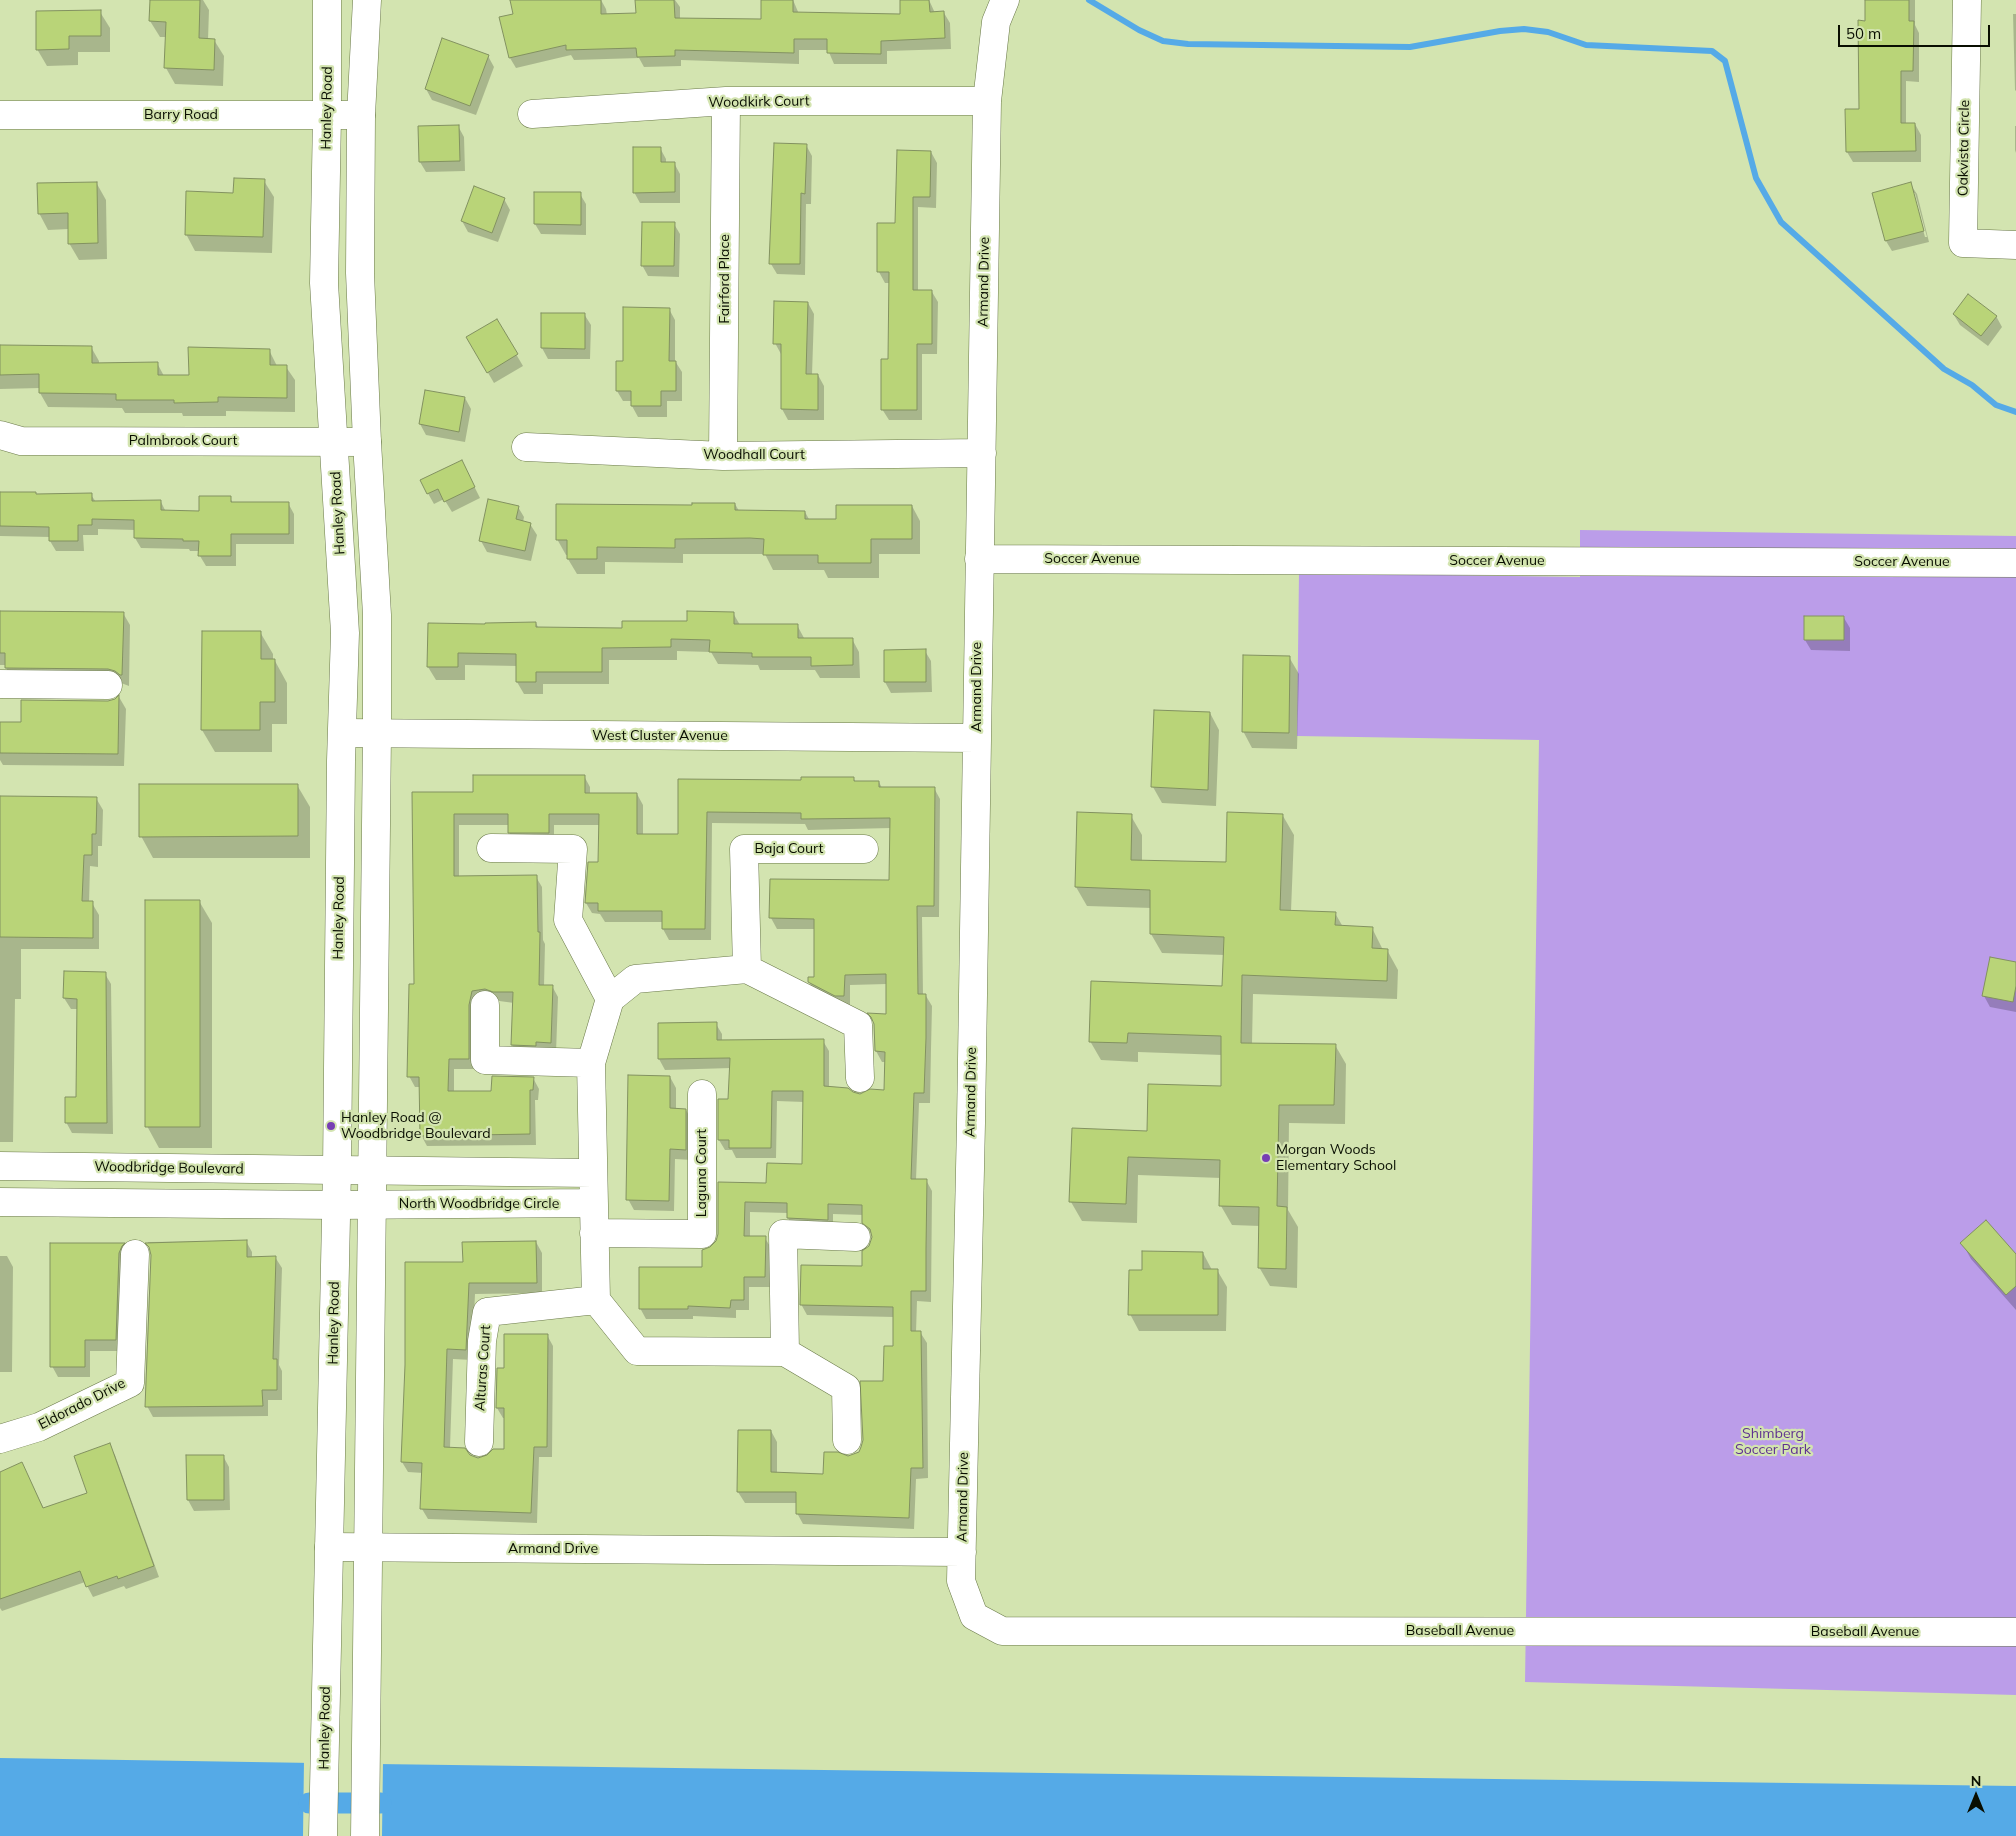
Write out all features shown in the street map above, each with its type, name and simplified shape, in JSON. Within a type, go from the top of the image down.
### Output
[{"type":"street","name":"Hanley Road","points":[[323,1836],[337,1170],[341,781],[345,633],[324,283],[328,116],[328,0]]},
{"type":"street","points":[[365,1836],[377,734],[377,615],[360,273],[361,115],[367,0]]},
{"type":"street","name":"Armand Drive","points":[[329,1547],[962,1552],[987,101],[996,22],[1005,0]]},
{"type":"street","name":"Oakvista Circle","points":[[1967,0],[1963,243],[2016,245]]},
{"type":"street","name":"Woodkirk Court","points":[[532,114],[726,102],[987,101]]},
{"type":"street","name":"Fairford Place","points":[[723,456],[726,102]]},
{"type":"street","name":"Barry Road","points":[[0,115],[361,115]]},
{"type":"street","name":"Palmbrook Court","points":[[0,435],[21,440],[367,442]]},
{"type":"street","name":"Woodhall Court","points":[[526,447],[723,456],[982,453]]},
{"type":"street","name":"Soccer Avenue","points":[[979,559],[2016,563]]},
{"type":"street","points":[[0,684],[108,685]]},
{"type":"street","name":"West Cluster Avenue","points":[[343,733],[976,738]]},
{"type":"street","points":[[491,848],[573,849],[568,920],[610,999]]},
{"type":"street","name":"Baja Court","points":[[746,969],[744,849],[864,849]]},
{"type":"street","points":[[847,1440],[846,1388],[785,1352],[637,1351],[596,1300],[590,1063],[610,999],[635,979],[746,969],[858,1026],[860,1078]]},
{"type":"street","points":[[485,1005],[485,1060],[590,1063]]},
{"type":"street","name":"Laguna Court","points":[[593,1215],[702,1234],[702,1094]]},
{"type":"street","name":"Woodbridge Boulevard","points":[[0,1166],[337,1170]]},
{"type":"street","points":[[337,1170],[592,1173]]},
{"type":"street","points":[[0,1202],[336,1205]]},
{"type":"street","name":"North Woodbridge Circle","points":[[336,1205],[593,1215]]},
{"type":"street","points":[[785,1352],[783,1234],[856,1237]]},
{"type":"street","name":"Eldorado Drive","points":[[0,1439],[39,1427],[130,1383],[134,1254]]},
{"type":"street","name":"Alturas Court","points":[[479,1442],[482,1341],[487,1312],[596,1300]]},
{"type":"street","name":"Baseball Avenue","points":[[962,1552],[961,1581],[974,1616],[1002,1631],[2016,1632]]},
{"type":"green space","name":"Shimberg Soccer Park","points":[[1580,530],[2016,536],[2016,1695],[1525,1682],[1539,740],[1297,736],[1299,573],[1580,577]]},
{"type":"water","points":[[0,1758],[314,1763],[313,1836],[0,1836]]},
{"type":"water","points":[[377,1764],[2016,1786],[2016,1836],[375,1836]]},
{"type":"pier","points":[[304,1760],[314,1760],[315,1836],[303,1836]]},
{"type":"pier","points":[[376,1761],[383,1761],[382,1836],[373,1836]]},
{"type":"building","points":[[150,0],[200,0],[199,38],[215,39],[214,70],[164,68],[166,22],[149,21]]},
{"type":"building","points":[[510,0],[601,0],[601,14],[636,13],[635,0],[674,0],[675,18],[761,19],[761,0],[793,0],[793,12],[900,14],[900,0],[929,0],[930,12],[944,11],[945,38],[881,41],[881,54],[827,53],[827,39],[794,39],[794,53],[675,50],[675,56],[637,57],[636,48],[566,50],[566,45],[509,58],[499,17],[513,14]]},
{"type":"building","points":[[1865,0],[1909,0],[1909,21],[1914,21],[1913,71],[1901,71],[1901,123],[1915,123],[1916,151],[1846,152],[1845,109],[1859,109],[1858,20],[1865,21]]},
{"type":"building","points":[[101,10],[101,36],[69,36],[69,49],[36,50],[36,11]]},
{"type":"building","points":[[442,38],[489,55],[470,106],[425,89]]},
{"type":"building","points":[[459,125],[460,161],[419,162],[418,126]]},
{"type":"building","points":[[774,143],[807,144],[805,194],[801,193],[800,264],[769,264]]},
{"type":"building","points":[[633,147],[661,147],[661,162],[675,162],[675,192],[633,193]]},
{"type":"building","points":[[897,150],[931,151],[930,197],[913,197],[913,290],[932,290],[932,344],[917,344],[917,410],[881,410],[881,359],[888,359],[889,272],[877,272],[877,223],[895,223]]},
{"type":"building","points":[[234,178],[265,179],[263,237],[185,235],[186,191],[233,193]]},
{"type":"building","points":[[97,182],[98,243],[68,244],[68,213],[38,214],[37,183]]},
{"type":"building","points":[[1911,182],[1924,231],[1885,241],[1872,193]]},
{"type":"building","points":[[474,186],[505,198],[492,233],[461,221]]},
{"type":"building","points":[[534,192],[581,192],[581,225],[534,224]]},
{"type":"building","points":[[642,222],[675,222],[674,266],[641,266]]},
{"type":"building","points":[[1968,294],[1997,316],[1981,336],[1953,314]]},
{"type":"building","points":[[774,301],[808,302],[806,374],[818,374],[818,410],[781,409],[781,344],[773,344]]},
{"type":"building","points":[[623,307],[670,308],[669,361],[676,361],[676,391],[661,391],[661,406],[631,406],[631,391],[616,391],[616,361],[623,361]]},
{"type":"building","points":[[541,313],[585,313],[585,349],[541,348]]},
{"type":"building","points":[[497,319],[518,354],[487,373],[466,337]]},
{"type":"building","points":[[0,345],[92,346],[92,363],[158,362],[158,375],[189,375],[188,347],[270,349],[270,365],[287,365],[287,398],[218,397],[218,402],[174,403],[174,400],[116,400],[116,394],[39,393],[39,374],[0,375]]},
{"type":"building","points":[[425,390],[465,397],[459,432],[419,424]]},
{"type":"building","points":[[462,460],[475,487],[444,502],[438,489],[427,494],[420,480]]},
{"type":"building","points":[[0,492],[36,492],[36,494],[92,493],[92,501],[161,500],[161,510],[199,511],[199,496],[231,496],[231,502],[289,502],[289,534],[231,534],[231,556],[198,556],[199,541],[134,538],[134,520],[92,519],[92,525],[78,525],[78,541],[49,541],[49,527],[0,526]]},
{"type":"building","points":[[488,499],[519,506],[516,519],[531,523],[525,551],[479,541]]},
{"type":"building","points":[[692,503],[735,503],[735,510],[805,511],[805,519],[836,519],[836,505],[912,505],[912,539],[871,539],[871,563],[818,563],[818,555],[763,555],[764,539],[750,538],[675,539],[675,548],[597,547],[597,559],[567,559],[567,540],[556,540],[556,504],[692,505]]},
{"type":"building","points":[[0,611],[124,612],[122,675],[108,669],[5,668],[5,653],[0,653]]},
{"type":"building","points":[[687,611],[734,612],[734,624],[798,624],[798,638],[853,638],[853,665],[811,666],[811,657],[752,657],[752,653],[709,652],[710,640],[671,639],[671,647],[602,648],[602,672],[536,672],[536,682],[516,682],[516,654],[458,653],[458,667],[427,667],[428,623],[485,624],[536,622],[536,627],[622,628],[622,621],[687,621]]},
{"type":"building","points":[[1804,616],[1844,616],[1844,640],[1804,640]]},
{"type":"building","points":[[202,631],[261,631],[261,659],[275,659],[275,702],[260,702],[260,730],[201,730]]},
{"type":"building","points":[[926,649],[926,682],[884,682],[884,650]]},
{"type":"building","points":[[1243,655],[1290,656],[1289,733],[1242,732]]},
{"type":"building","points":[[119,695],[118,754],[0,753],[0,722],[21,722],[21,700],[108,701],[115,699]]},
{"type":"building","points":[[1154,710],[1210,712],[1208,790],[1151,787]]},
{"type":"building","points":[[473,775],[585,775],[585,793],[637,793],[637,834],[678,834],[678,779],[801,780],[801,777],[854,777],[854,781],[879,781],[879,787],[935,787],[934,906],[917,906],[918,994],[926,994],[926,1038],[924,1093],[914,1093],[911,1179],[927,1179],[926,1291],[911,1291],[911,1331],[921,1331],[923,1468],[911,1468],[909,1518],[796,1514],[796,1492],[737,1492],[738,1430],[771,1430],[771,1472],[823,1474],[824,1452],[838,1452],[848,1456],[859,1452],[863,1440],[860,1381],[883,1381],[884,1346],[893,1346],[893,1307],[800,1305],[801,1265],[862,1266],[862,1251],[869,1246],[872,1237],[870,1229],[862,1223],[862,1205],[828,1204],[828,1220],[787,1218],[787,1203],[745,1202],[744,1236],[766,1236],[765,1277],[744,1277],[744,1300],[731,1300],[730,1308],[688,1306],[688,1309],[639,1309],[639,1267],[702,1267],[702,1250],[710,1247],[716,1241],[718,1234],[718,1182],[766,1183],[767,1163],[802,1164],[803,1091],[772,1091],[771,1148],[729,1148],[729,1140],[718,1140],[718,1099],[728,1099],[730,1058],[658,1059],[658,1023],[717,1022],[717,1040],[824,1039],[824,1086],[848,1088],[860,1094],[870,1089],[884,1090],[885,1052],[875,1051],[874,1024],[867,1013],[886,1014],[886,974],[845,975],[844,996],[835,996],[808,982],[808,977],[814,977],[814,919],[769,918],[770,879],[889,880],[890,818],[801,819],[801,813],[707,812],[705,929],[662,929],[662,911],[598,911],[598,903],[585,903],[588,862],[598,862],[599,814],[549,814],[549,833],[508,833],[508,814],[454,814],[454,876],[537,875],[538,932],[540,932],[539,985],[553,985],[551,1043],[536,1042],[536,1046],[511,1045],[513,992],[493,992],[485,989],[472,991],[469,1005],[469,1059],[449,1059],[448,1091],[491,1091],[492,1076],[534,1077],[533,1090],[530,1090],[530,1134],[420,1136],[419,1077],[407,1077],[409,984],[414,984],[412,792],[473,792]]},
{"type":"building","points":[[139,784],[298,784],[298,836],[139,837]]},
{"type":"building","points":[[0,796],[97,797],[96,834],[92,834],[92,855],[84,855],[82,901],[93,901],[93,938],[0,937]]},
{"type":"building","points":[[1077,812],[1132,814],[1131,860],[1226,862],[1227,812],[1283,814],[1280,910],[1336,912],[1335,925],[1373,927],[1372,948],[1388,949],[1387,981],[1242,975],[1241,1043],[1336,1044],[1334,1105],[1279,1105],[1277,1206],[1287,1207],[1286,1269],[1258,1268],[1259,1207],[1219,1206],[1220,1160],[1128,1157],[1126,1204],[1069,1202],[1072,1128],[1147,1131],[1148,1084],[1221,1086],[1221,1036],[1128,1033],[1127,1043],[1089,1042],[1091,981],[1222,986],[1224,937],[1150,934],[1150,890],[1075,887]]},
{"type":"building","points":[[145,900],[200,900],[200,1127],[145,1127]]},
{"type":"building","points":[[1990,957],[2016,962],[2016,986],[2013,1002],[1982,996]]},
{"type":"building","points":[[64,971],[106,972],[107,1123],[65,1123],[65,1097],[76,1097],[77,999],[63,998]]},
{"type":"building","points":[[628,1075],[670,1076],[670,1108],[686,1109],[686,1150],[670,1149],[669,1201],[626,1200]]},
{"type":"building","points":[[1986,1220],[2016,1254],[2016,1286],[2006,1295],[1960,1243]]},
{"type":"building","points":[[247,1240],[247,1257],[276,1256],[273,1359],[277,1359],[277,1390],[262,1390],[263,1406],[145,1407],[151,1255],[149,1247],[145,1243]]},
{"type":"building","points":[[536,1241],[537,1283],[469,1283],[466,1350],[447,1349],[444,1447],[465,1448],[470,1455],[478,1458],[487,1455],[493,1449],[504,1449],[504,1408],[496,1408],[497,1368],[504,1368],[504,1334],[548,1334],[547,1447],[534,1447],[531,1513],[420,1509],[422,1463],[401,1462],[405,1365],[405,1262],[463,1262],[462,1242]]},
{"type":"building","points":[[50,1243],[125,1243],[119,1253],[116,1340],[85,1340],[85,1367],[50,1367]]},
{"type":"building","points":[[1142,1251],[1203,1252],[1203,1269],[1218,1269],[1218,1315],[1128,1315],[1129,1270],[1142,1270]]},
{"type":"building","points":[[110,1443],[154,1566],[118,1579],[117,1576],[86,1587],[80,1571],[0,1599],[0,1472],[22,1462],[43,1508],[87,1493],[74,1456]]},
{"type":"building","points":[[186,1455],[224,1455],[224,1500],[187,1500]]},
{"type":"waterway","points":[[1089,0],[1139,30],[1163,41],[1188,44],[1410,47],[1500,31],[1524,29],[1548,32],[1586,45],[1712,51],[1725,61],[1756,178],[1781,222],[1944,369],[1972,385],[1996,405],[2016,412]]},
{"type":"waterway","points":[[309,1803],[381,1803]]},
{"type":"place","name":"Hanley Road @ Woodbridge Boulevard","points":[[331,1126]]},
{"type":"place","name":"Morgan Woods Elementary School","points":[[1266,1158]]}]
